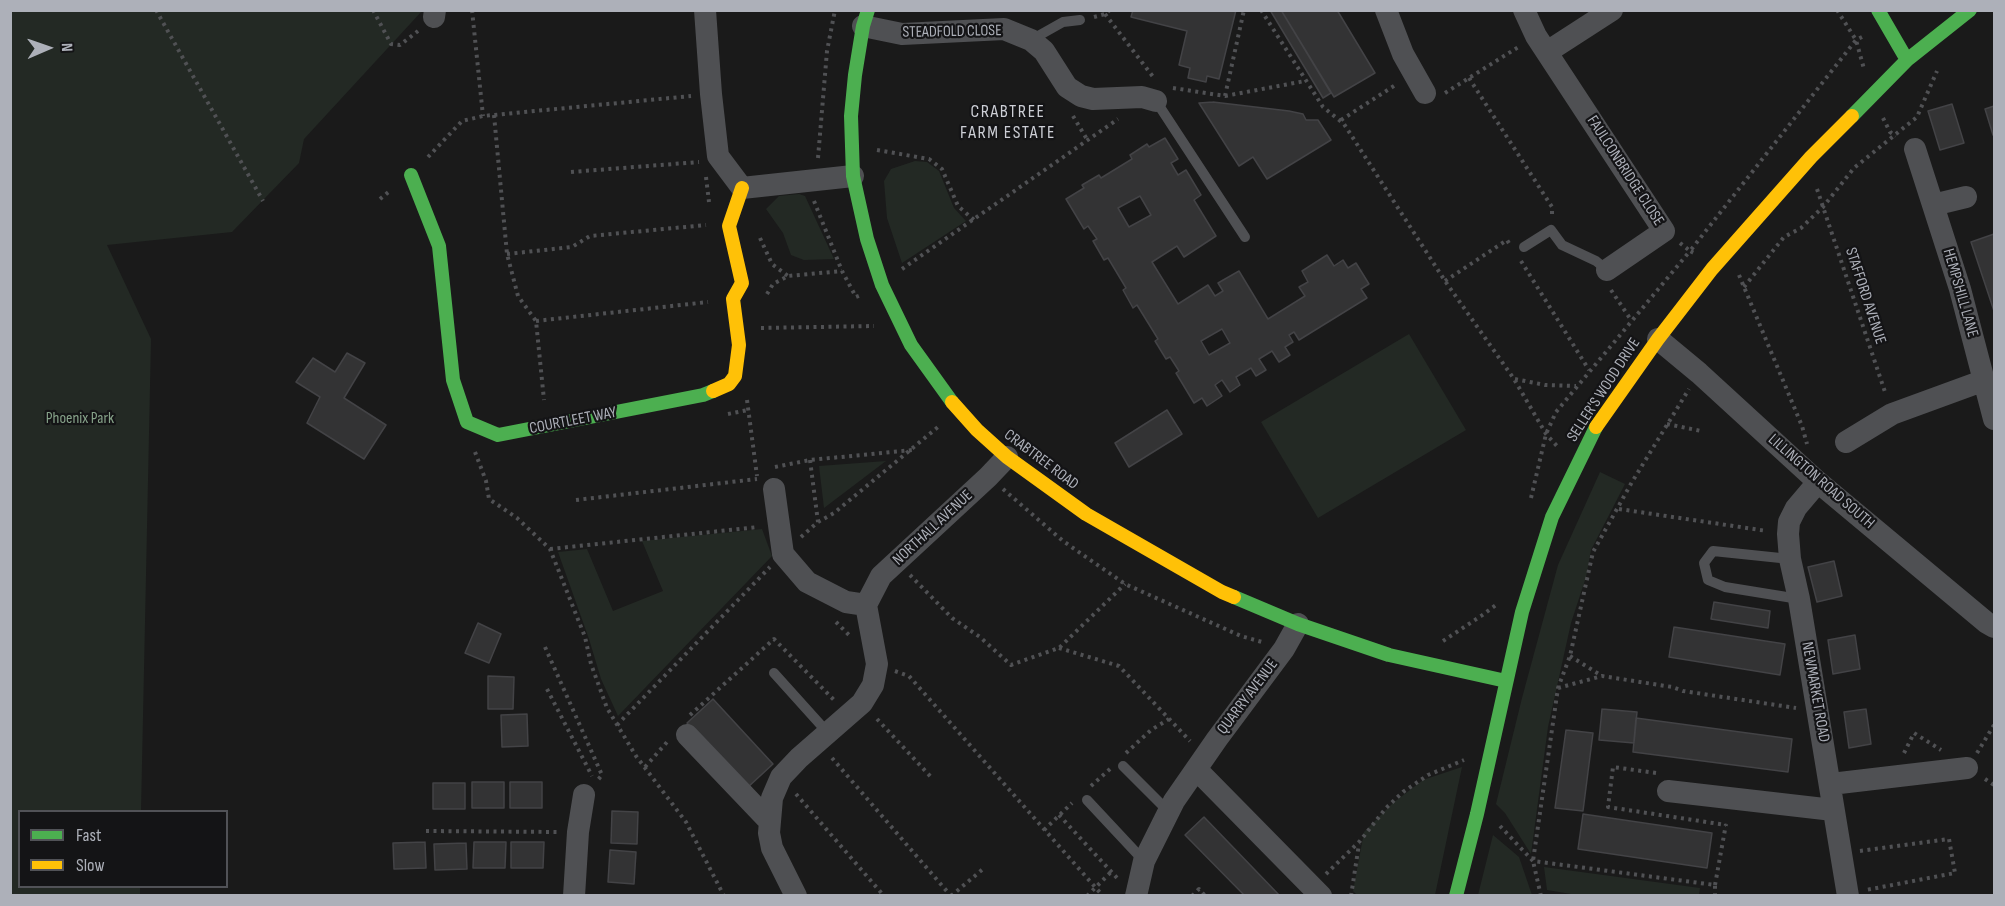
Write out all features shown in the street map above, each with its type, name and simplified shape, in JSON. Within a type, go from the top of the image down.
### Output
[{"type":"street","points":[[705,10],[718,156],[742,188]]},
{"type":"street","points":[[1386,10],[1419,84]]},
{"type":"street","name":"FAULCONBRIDGE CLOSE","points":[[1524,10],[1542,44],[1664,231],[1607,270]]},
{"type":"street","points":[[1542,44],[1612,10]]},
{"type":"street","points":[[1878,10],[1907,60]]},
{"type":"street","name":"SELLER'S WOOD DRIVE","points":[[1456,896],[1477,814],[1522,612],[1552,517],[1592,435],[1618,393],[1734,243],[1811,157],[1907,60],[1970,10]]},
{"type":"street","name":"STEADFOLD CLOSE","points":[[865,18],[902,34],[1004,29],[1031,39],[1044,51],[1066,87],[1081,96],[1094,99],[1155,95]]},
{"type":"street","name":"CRABTREE ROAD","points":[[865,18],[855,75],[851,116],[853,176],[867,239],[882,285],[911,345],[944,393],[977,430],[1007,457],[1086,514],[1143,549],[1222,592],[1298,624],[1389,655],[1506,681]]},
{"type":"street","name":"HEMPSHILL LANE","points":[[1915,149],[1960,289],[1995,419]]},
{"type":"street","points":[[411,175],[439,246],[453,380],[467,422]]},
{"type":"street","points":[[742,188],[853,176]]},
{"type":"street","points":[[735,376],[738,345],[733,299],[742,283],[729,226],[742,188]]},
{"type":"street","points":[[1933,206],[1966,196]]},
{"type":"street","name":"LILLINGTON ROAD SOUTH","points":[[1658,339],[1699,373],[1818,482],[1992,621]]},
{"type":"street","name":"COURTLEET WAY","points":[[467,422],[498,435],[546,427],[703,395],[729,384],[735,376]]},
{"type":"street","points":[[1846,442],[1892,414],[1985,380]]},
{"type":"street","name":"NORTHALL AVENUE","points":[[866,605],[881,576],[1007,457]]},
{"type":"street","name":"NEWMARKET ROAD","points":[[1818,482],[1796,508],[1789,522],[1788,534],[1790,559],[1799,599],[1848,894]]},
{"type":"street","points":[[763,485],[778,525],[783,554],[807,582],[846,602],[866,605],[877,664],[873,685],[855,709],[799,758],[781,777],[772,798],[770,833],[772,848],[796,896]]},
{"type":"street","name":"QUARRY AVENUE","points":[[1136,896],[1144,861],[1169,812],[1216,740],[1284,649],[1298,624]]},
{"type":"street","points":[[682,729],[771,822]]},
{"type":"street","points":[[1201,763],[1317,891]]},
{"type":"street","points":[[1831,784],[1967,768]]},
{"type":"street","points":[[1668,791],[1833,810]]},
{"type":"street","points":[[574,896],[578,832],[584,795]]},
{"type":"lane","points":[[1031,39],[1062,22],[1080,20]]},
{"type":"lane","points":[[1155,95],[1245,237]]},
{"type":"lane","points":[[1524,247],[1551,230],[1562,245],[1596,261],[1607,270]]},
{"type":"lane","points":[[1790,559],[1713,551],[1704,563],[1708,580],[1725,587],[1799,599]]},
{"type":"lane","points":[[774,673],[823,738]]},
{"type":"lane","points":[[1120,763],[1169,812]]},
{"type":"lane","points":[[1087,800],[1144,861]]},
{"type":"path","points":[[156,10],[262,201]]},
{"type":"path","points":[[373,10],[391,44],[395,46],[405,43],[434,14]]},
{"type":"path","points":[[472,10],[483,117]]},
{"type":"path","points":[[835,10],[827,51],[817,180],[813,198],[842,271],[856,297],[897,279],[896,273],[1155,95],[1225,96],[1305,81]]},
{"type":"path","points":[[1225,96],[1244,10]]},
{"type":"path","points":[[1261,10],[1323,107],[1341,120],[1445,281],[1514,379],[1546,434],[1557,446]]},
{"type":"path","points":[[1837,10],[1856,40],[1871,97],[1890,132],[1915,149]]},
{"type":"path","points":[[1106,14],[1155,95]]},
{"type":"path","points":[[1664,231],[1690,250],[1856,40],[1886,25]]},
{"type":"path","points":[[1341,120],[1419,84],[1442,95],[1469,78],[1542,44]]},
{"type":"path","points":[[1744,287],[1784,237],[1801,228],[1823,207],[1854,168],[1917,117],[1941,62]]},
{"type":"path","points":[[1469,78],[1552,207],[1551,230]]},
{"type":"path","points":[[380,199],[411,175],[462,121],[711,94]]},
{"type":"path","points":[[494,116],[507,254],[518,296],[536,321],[546,427]]},
{"type":"path","points":[[852,146],[929,159],[942,169],[958,206],[974,220]]},
{"type":"path","points":[[571,172],[696,161],[705,164],[718,156]]},
{"type":"path","name":"STAFFORD AVENUE","points":[[1816,185],[1892,414]]},
{"type":"path","points":[[507,254],[572,247],[590,236],[711,225],[729,226]]},
{"type":"path","points":[[1445,281],[1507,240],[1589,370]]},
{"type":"path","points":[[1607,270],[1610,288],[1631,320]]},
{"type":"path","points":[[765,298],[773,284],[788,276],[842,271]]},
{"type":"path","points":[[1739,274],[1809,448]]},
{"type":"path","points":[[536,321],[733,299]]},
{"type":"path","points":[[738,345],[753,340],[755,329],[877,326]]},
{"type":"path","points":[[1541,896],[1533,861],[1558,688],[1570,656],[1593,552],[1632,482],[1699,373]]},
{"type":"path","points":[[576,500],[763,485],[756,470],[745,388],[735,376]]},
{"type":"path","points":[[1514,379],[1545,385],[1576,386]]},
{"type":"path","points":[[467,422],[476,458],[486,481],[489,499],[517,518],[550,549],[585,637],[591,664],[606,708],[636,756],[686,822],[724,896]]},
{"type":"path","points":[[1667,424],[1701,431]]},
{"type":"path","points":[[616,725],[783,554],[818,522],[834,513],[938,427]]},
{"type":"path","points":[[756,470],[810,460],[913,450]]},
{"type":"path","points":[[810,460],[818,522]]},
{"type":"path","points":[[1619,509],[1788,534]]},
{"type":"path","points":[[550,549],[778,525]]},
{"type":"path","points":[[897,562],[952,618],[980,637],[1011,665],[1059,648],[1125,584]]},
{"type":"path","points":[[645,767],[774,639],[931,777]]},
{"type":"path","points":[[545,647],[602,775],[584,795]]},
{"type":"path","points":[[1059,648],[1119,666],[1169,719],[1201,763]]},
{"type":"path","points":[[1570,656],[1602,676],[1672,687],[1694,693],[1817,711]]},
{"type":"path","points":[[877,664],[909,676],[1103,896]]},
{"type":"path","points":[[1558,688],[1602,676]]},
{"type":"path","points":[[547,689],[595,781],[584,795]]},
{"type":"path","points":[[1120,763],[1151,730],[1169,719]]},
{"type":"path","points":[[1967,768],[1995,726]]},
{"type":"path","points":[[823,738],[951,896],[983,869]]},
{"type":"path","points":[[1317,891],[1386,808],[1403,792],[1428,775],[1490,752]]},
{"type":"path","points":[[1089,788],[1111,767]]},
{"type":"path","points":[[781,777],[884,896]]},
{"type":"path","points":[[1714,896],[1730,798]]},
{"type":"path","points":[[1044,830],[1075,802]]},
{"type":"path","points":[[1477,814],[1495,820],[1533,861],[1715,885]]},
{"type":"path","points":[[1059,815],[1119,880]]},
{"type":"path","points":[[426,831],[578,832]]},
{"type":"path","points":[[1841,854],[1948,839],[1955,873],[1848,894]]},
{"type":"path","points":[[1351,896],[1360,842]]},
{"type":"path","points":[[1087,896],[1111,872]]},
{"type":"path","points":[[1192,896],[1199,889],[1205,896]]},
{"type":"green space","name":"Phoenix Park","points":[[10,11],[422,11],[304,139],[299,163],[232,232],[107,245],[151,339],[141,810],[18,810],[18,888],[140,888],[140,895],[11,895]]},
{"type":"green space","points":[[915,161],[927,162],[939,171],[954,208],[966,221],[902,263],[887,218],[884,181],[891,169]]},
{"type":"green space","points":[[799,194],[805,196],[834,259],[804,260],[791,255],[783,233],[766,209],[779,196]]},
{"type":"green space","points":[[1409,334],[1466,430],[1318,518],[1261,422]]},
{"type":"green space","points":[[886,461],[824,508],[819,466]]},
{"type":"green space","points":[[1600,472],[1625,484],[1591,550],[1586,577],[1571,623],[1548,727],[1531,854],[1505,813],[1496,804],[1558,565]]},
{"type":"green space","points":[[762,529],[772,556],[618,716],[601,679],[558,552],[587,549],[613,611],[663,591],[642,541]]},
{"type":"green space","points":[[1462,767],[1435,895],[1357,895],[1353,891],[1364,832],[1393,803],[1423,780]]},
{"type":"green space","points":[[1493,835],[1519,857],[1532,895],[1478,895]]},
{"type":"green space","points":[[1544,867],[1700,888],[1699,895],[1583,896],[1547,890]]},
{"type":"building","points":[[1133,10],[1236,10],[1219,79],[1207,76],[1206,82],[1188,78],[1190,68],[1179,65],[1187,31],[1131,17]]},
{"type":"building","points":[[1270,10],[1281,10],[1331,93],[1323,98]]},
{"type":"building","points":[[1281,10],[1337,10],[1375,73],[1334,97]]},
{"type":"building","points":[[1213,102],[1303,114],[1306,120],[1318,120],[1331,140],[1267,179],[1253,157],[1239,166],[1199,103]]},
{"type":"building","points":[[1952,104],[1964,143],[1940,150],[1928,111]]},
{"type":"building","points":[[1994,106],[1994,135],[1993,135],[1985,109]]},
{"type":"building","points":[[1165,138],[1178,159],[1171,163],[1178,175],[1186,170],[1201,195],[1194,200],[1216,236],[1184,257],[1177,246],[1152,262],[1178,304],[1208,285],[1215,296],[1223,291],[1218,283],[1239,271],[1268,319],[1305,296],[1299,287],[1308,282],[1302,271],[1327,255],[1334,266],[1343,260],[1348,268],[1356,263],[1369,284],[1361,289],[1367,298],[1299,340],[1294,332],[1289,335],[1293,342],[1285,347],[1290,355],[1279,362],[1272,351],[1259,359],[1266,370],[1256,376],[1251,368],[1236,377],[1240,385],[1230,392],[1222,380],[1215,385],[1222,396],[1207,406],[1202,398],[1194,403],[1176,373],[1179,371],[1170,357],[1166,359],[1155,341],[1158,339],[1137,305],[1133,308],[1123,290],[1126,288],[1108,258],[1104,260],[1093,241],[1097,239],[1088,226],[1084,229],[1066,199],[1084,188],[1082,185],[1099,175],[1101,178],[1132,159],[1130,155],[1147,144],[1149,147]],"holes":[[[1140,196],[1151,215],[1129,227],[1118,208]],[[1222,329],[1230,343],[1209,355],[1201,341]]]},
{"type":"building","points":[[1994,234],[1994,311],[1971,242]]},
{"type":"building","points":[[347,353],[365,363],[344,398],[386,425],[364,459],[307,423],[320,397],[296,382],[313,358],[335,372]]},
{"type":"building","points":[[1167,410],[1182,434],[1129,467],[1115,443]]},
{"type":"building","points":[[1834,561],[1842,596],[1817,602],[1808,567]]},
{"type":"building","points":[[1714,602],[1770,611],[1768,628],[1711,619]]},
{"type":"building","points":[[478,623],[501,634],[489,663],[465,653]]},
{"type":"building","points":[[1674,627],[1785,644],[1780,675],[1669,657]]},
{"type":"building","points":[[1855,635],[1860,669],[1833,674],[1828,640]]},
{"type":"building","points":[[488,676],[514,677],[513,709],[488,709]]},
{"type":"building","points":[[713,699],[773,764],[747,788],[687,723]]},
{"type":"building","points":[[1602,709],[1637,712],[1634,743],[1599,740]]},
{"type":"building","points":[[1866,709],[1871,744],[1849,748],[1844,712]]},
{"type":"building","points":[[527,714],[528,746],[502,747],[501,715]]},
{"type":"building","points":[[1636,718],[1792,739],[1788,772],[1633,752]]},
{"type":"building","points":[[1566,730],[1593,733],[1583,811],[1555,808]]},
{"type":"building","points":[[472,782],[504,782],[504,808],[472,808]]},
{"type":"building","points":[[510,782],[542,782],[542,808],[510,808]]},
{"type":"building","points":[[433,783],[465,783],[465,809],[433,809]]},
{"type":"building","points":[[612,811],[638,812],[637,844],[611,843]]},
{"type":"building","points":[[1583,814],[1712,833],[1707,868],[1578,849]]},
{"type":"building","points":[[1204,817],[1280,896],[1245,896],[1185,835]]},
{"type":"building","points":[[425,842],[426,868],[394,869],[393,843]]},
{"type":"building","points":[[474,842],[506,842],[505,868],[473,868]]},
{"type":"building","points":[[511,842],[544,842],[543,868],[511,868]]},
{"type":"building","points":[[466,843],[467,869],[435,870],[434,844]]},
{"type":"building","points":[[610,850],[636,852],[634,884],[608,882]]},
{"type":"traffic: fast","points":[[868,10],[855,75],[851,116],[853,176],[867,239],[882,285],[911,345],[952,402]]},
{"type":"traffic: fast","points":[[1878,10],[1907,60]]},
{"type":"traffic: fast","points":[[1852,116],[1907,60],[1970,10]]},
{"type":"traffic: fast","points":[[411,175],[439,246],[453,380],[467,422],[498,435],[703,395],[713,391]]},
{"type":"traffic: fast","points":[[1456,896],[1477,814],[1522,612],[1552,517],[1596,427]]},
{"type":"traffic: fast","points":[[1234,597],[1298,624],[1389,655],[1506,681]]},
{"type":"traffic: slow","points":[[1596,427],[1658,339],[1712,269],[1811,157],[1852,116]]},
{"type":"traffic: slow","points":[[713,391],[729,384],[735,376],[739,345],[733,299],[742,283],[729,226],[742,188]]},
{"type":"traffic: slow","points":[[952,402],[977,430],[1007,457],[1086,514],[1234,597]]},
{"type":"district","name":"CRABTREE FARM ESTATE","points":[[1008,122]]}]
